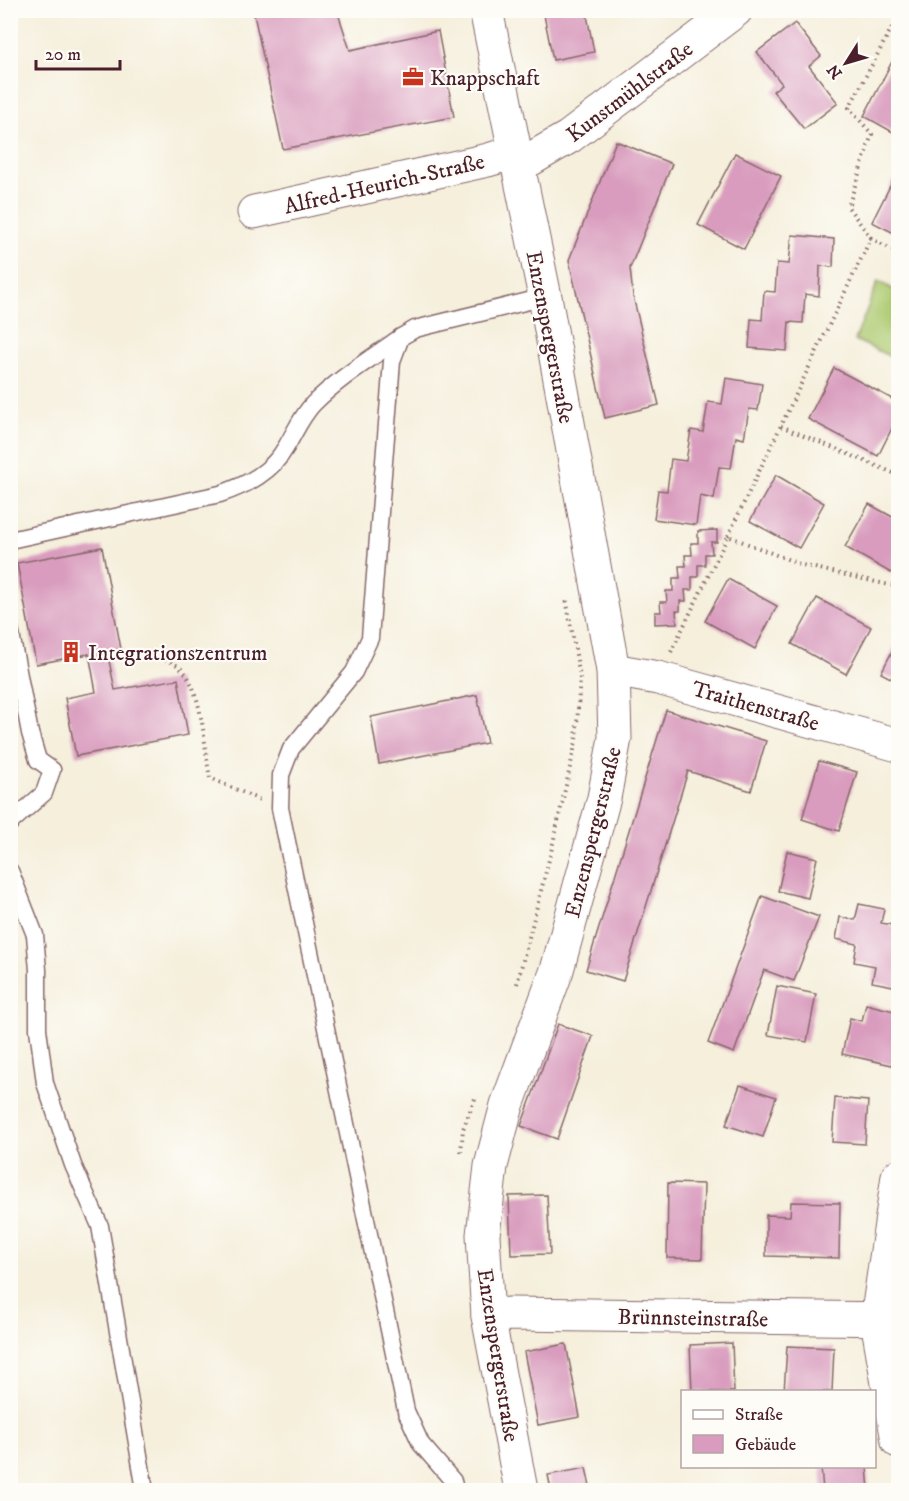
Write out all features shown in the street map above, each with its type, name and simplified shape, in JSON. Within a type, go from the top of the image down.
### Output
[{"type":"street","name":"Enzenspergerstraße","points":[[486,10],[544,297],[613,670],[615,738],[604,798],[557,970],[507,1105],[491,1166],[483,1235],[488,1316],[521,1491]]},
{"type":"street","name":"Kunstmühlstraße","points":[[517,159],[569,137],[736,10]]},
{"type":"street","name":"Alfred-Heurich-Straße","points":[[254,212],[489,160],[517,159]]},
{"type":"street","name":"Traithenstraße","points":[[613,670],[658,678],[898,745]]},
{"type":"street","points":[[898,1176],[888,1319],[898,1441]]},
{"type":"street","name":"Brünnsteinstraße","points":[[488,1316],[510,1314],[888,1319]]},
{"type":"lane","points":[[10,540],[220,494],[246,485],[272,466],[285,450],[302,416],[313,404],[402,337],[415,329],[544,297]]},
{"type":"lane","points":[[402,337],[392,361],[370,638],[354,672],[291,749],[281,775],[280,808],[406,1412],[421,1444],[453,1481],[455,1491]]},
{"type":"lane","points":[[10,629],[30,733],[38,760],[52,770],[44,793],[10,823]]},
{"type":"lane","points":[[10,871],[35,935],[38,970],[38,1029],[45,1083],[73,1165],[100,1226],[145,1491]]},
{"type":"path","points":[[898,16],[849,108],[872,134],[848,207],[871,238],[898,253]]},
{"type":"path","points":[[658,678],[871,238]]},
{"type":"path","points":[[781,426],[898,472]]},
{"type":"path","points":[[728,536],[802,565],[898,587]]},
{"type":"path","points":[[516,987],[551,852],[576,741],[580,677],[566,597]]},
{"type":"path","points":[[153,657],[176,664],[189,677],[199,710],[210,778],[280,808]]},
{"type":"path","points":[[460,1164],[463,1129],[480,1085]]},
{"type":"green space","points":[[878,281],[898,292],[898,360],[855,340]]},
{"type":"building","points":[[253,10],[337,10],[350,50],[438,31],[454,117],[283,149]]},
{"type":"building","points":[[543,10],[586,10],[594,52],[553,60]]},
{"type":"building","points":[[795,23],[821,56],[809,66],[838,103],[804,129],[773,91],[782,84],[757,52]]},
{"type":"building","points":[[898,50],[898,135],[864,116]]},
{"type":"building","points":[[616,141],[672,164],[630,268],[633,296],[659,405],[605,418],[569,260]]},
{"type":"building","points":[[735,153],[781,176],[744,249],[698,225]]},
{"type":"building","points":[[898,170],[898,235],[872,222]]},
{"type":"building","points":[[792,235],[834,239],[833,267],[820,266],[819,296],[805,294],[803,323],[789,322],[787,351],[749,348],[751,319],[762,320],[764,291],[775,292],[777,263],[789,264]]},
{"type":"building","points":[[834,368],[898,402],[898,416],[878,456],[808,419]]},
{"type":"building","points":[[726,378],[762,384],[758,410],[749,409],[744,439],[736,437],[731,468],[719,467],[714,499],[700,496],[696,525],[654,519],[658,490],[667,491],[671,459],[686,461],[691,430],[703,432],[708,402],[722,404]]},
{"type":"building","points":[[776,475],[824,503],[799,548],[750,521]]},
{"type":"building","points":[[869,504],[898,520],[898,559],[891,573],[845,547]]},
{"type":"building","points":[[717,530],[717,542],[711,542],[712,554],[705,554],[705,565],[698,565],[698,577],[692,577],[692,590],[685,590],[686,601],[680,601],[680,611],[676,611],[677,623],[655,624],[655,612],[661,612],[660,602],[667,602],[666,591],[673,591],[673,578],[680,578],[679,566],[686,566],[685,555],[692,555],[691,543],[698,543],[698,531]]},
{"type":"building","name":"Integrationszentrum","points":[[102,547],[121,649],[107,651],[115,690],[178,679],[188,735],[76,756],[65,698],[96,692],[89,654],[36,664],[17,563]]},
{"type":"building","points":[[728,579],[777,606],[755,649],[705,621]]},
{"type":"building","points":[[817,598],[871,627],[846,674],[792,644]]},
{"type":"building","points":[[898,640],[898,682],[881,673]]},
{"type":"building","points":[[477,695],[487,743],[379,764],[371,717]]},
{"type":"building","points":[[666,710],[766,741],[751,791],[688,771],[623,981],[586,970]]},
{"type":"building","points":[[819,761],[857,772],[839,831],[802,819]]},
{"type":"building","points":[[787,851],[817,858],[808,898],[778,891]]},
{"type":"building","points":[[762,896],[819,917],[794,981],[764,970],[734,1053],[708,1043]]},
{"type":"building","points":[[859,904],[884,909],[881,923],[898,926],[898,987],[872,982],[875,966],[854,962],[857,944],[836,939],[840,917],[855,920]]},
{"type":"building","points":[[777,986],[816,994],[807,1042],[768,1035]]},
{"type":"building","points":[[866,1004],[898,1012],[898,1036],[892,1065],[842,1054],[850,1018],[862,1021]]},
{"type":"building","points":[[558,1024],[593,1036],[557,1139],[521,1126]]},
{"type":"building","points":[[740,1085],[776,1097],[763,1137],[726,1125]]},
{"type":"building","points":[[835,1098],[868,1101],[865,1144],[832,1142]]},
{"type":"building","points":[[668,1183],[704,1184],[702,1259],[667,1258]]},
{"type":"building","points":[[547,1195],[550,1254],[511,1255],[509,1196]]},
{"type":"building","points":[[791,1202],[840,1203],[839,1258],[766,1256],[766,1215],[790,1216]]},
{"type":"building","points":[[732,1343],[734,1390],[692,1390],[690,1345]]},
{"type":"building","points":[[566,1344],[580,1417],[538,1425],[524,1352]]},
{"type":"building","points":[[787,1346],[834,1348],[832,1390],[784,1390]]},
{"type":"building","points":[[586,1468],[591,1490],[551,1490],[548,1475]]},
{"type":"building","points":[[821,1468],[867,1468],[869,1490],[823,1490]]},
{"type":"place","name":"Knappschaft","points":[[413,77]]},
{"type":"place","name":"Integrationszentrum","points":[[71,652]]}]
